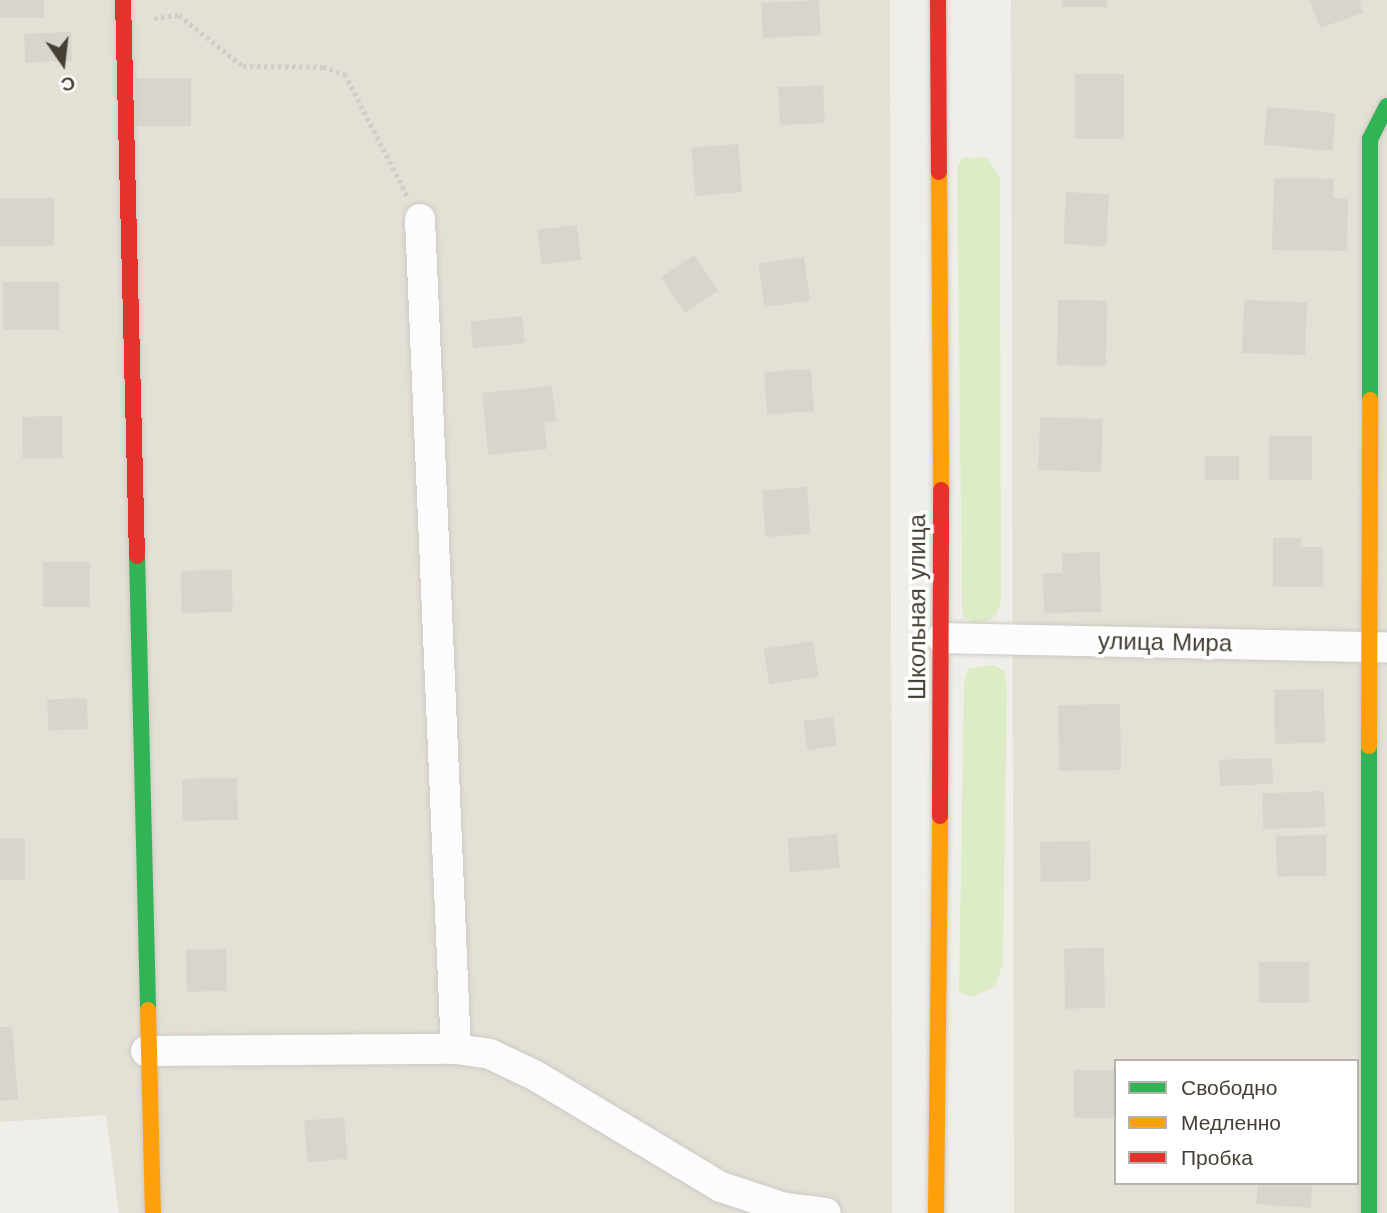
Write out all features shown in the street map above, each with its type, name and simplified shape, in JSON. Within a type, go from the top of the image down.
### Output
[{"type":"street","points":[[123,0],[126,22],[146,1051],[153,1213]]},
{"type":"street","name":"Школьная улица","points":[[936,1213],[942,638],[937,0]]},
{"type":"street","points":[[1369,1213],[1380,1087],[1367,984],[1378,647],[1370,139],[1387,106]]},
{"type":"street","points":[[420,219],[456,1049]]},
{"type":"street","name":"улица Мира","points":[[942,638],[1378,647]]},
{"type":"street","points":[[146,1051],[456,1049],[490,1054],[536,1076],[721,1187],[785,1208],[826,1213]]},
{"type":"path","points":[[126,22],[179,15],[243,66],[323,67],[345,74],[420,219]]},
{"type":"shaded area","points":[[0,0],[890,0],[892,1213],[119,1213],[106,1115],[0,1122]]},
{"type":"shaded area","points":[[1011,0],[1387,0],[1387,1213],[1014,1213]]},
{"type":"green space","points":[[987,157],[1000,178],[1001,601],[997,614],[987,622],[975,624],[963,617],[962,605],[957,170],[962,158]]},
{"type":"green space","points":[[993,665],[1004,671],[1007,684],[1003,963],[995,987],[972,997],[959,992],[964,682],[968,669]]},
{"type":"building","points":[[0,0],[44,0],[44,18],[0,18]]},
{"type":"building","points":[[819,0],[821,35],[763,38],[761,3]]},
{"type":"building","points":[[1062,0],[1107,0],[1107,7],[1062,7]]},
{"type":"building","points":[[1310,0],[1359,0],[1363,13],[1320,28]]},
{"type":"building","points":[[71,32],[72,61],[25,63],[24,34]]},
{"type":"building","points":[[1075,74],[1124,74],[1124,139],[1075,139]]},
{"type":"building","points":[[135,78],[191,78],[191,126],[135,126]]},
{"type":"building","points":[[823,85],[825,123],[780,125],[778,87]]},
{"type":"building","points":[[1267,107],[1336,113],[1332,151],[1264,145]]},
{"type":"building","points":[[738,144],[742,192],[695,196],[691,148]]},
{"type":"building","points":[[1274,178],[1334,179],[1333,198],[1348,199],[1347,251],[1272,250]]},
{"type":"building","points":[[1066,192],[1109,194],[1106,246],[1063,244]]},
{"type":"building","points":[[0,198],[54,198],[54,246],[0,246]]},
{"type":"building","points":[[577,225],[581,260],[542,265],[537,230]]},
{"type":"building","points":[[694,255],[718,291],[685,313],[661,277]]},
{"type":"building","points":[[804,257],[810,301],[765,307],[758,263]]},
{"type":"building","points":[[3,282],[59,282],[59,330],[3,330]]},
{"type":"building","points":[[1058,300],[1107,301],[1106,366],[1057,365]]},
{"type":"building","points":[[1244,300],[1307,302],[1305,355],[1242,353]]},
{"type":"building","points":[[522,316],[525,343],[473,348],[470,321]]},
{"type":"building","points":[[811,369],[814,411],[767,414],[764,372]]},
{"type":"building","points":[[552,386],[556,421],[544,422],[547,449],[488,455],[482,393]]},
{"type":"building","points":[[62,416],[63,458],[23,459],[22,417]]},
{"type":"building","points":[[1040,417],[1103,419],[1101,472],[1038,470]]},
{"type":"building","points":[[1269,436],[1312,436],[1312,480],[1269,480]]},
{"type":"building","points":[[1205,456],[1239,456],[1239,480],[1205,480]]},
{"type":"building","points":[[807,487],[810,534],[765,537],[762,490]]},
{"type":"building","points":[[1273,538],[1301,538],[1301,547],[1323,547],[1323,587],[1273,587]]},
{"type":"building","points":[[1100,552],[1101,612],[1044,613],[1043,573],[1062,573],[1062,553]]},
{"type":"building","points":[[43,562],[90,562],[90,607],[43,607]]},
{"type":"building","points":[[232,570],[233,612],[182,613],[181,571]]},
{"type":"building","points":[[813,641],[819,677],[769,684],[764,649]]},
{"type":"building","points":[[1324,689],[1325,743],[1275,744],[1274,690]]},
{"type":"building","points":[[87,698],[88,729],[48,730],[47,699]]},
{"type":"building","points":[[1120,704],[1121,770],[1059,771],[1058,705]]},
{"type":"building","points":[[833,717],[837,746],[807,750],[803,721]]},
{"type":"building","points":[[1272,758],[1273,784],[1220,786],[1219,760]]},
{"type":"building","points":[[237,778],[238,820],[183,821],[182,779]]},
{"type":"building","points":[[1324,791],[1325,827],[1263,829],[1262,793]]},
{"type":"building","points":[[837,834],[840,868],[790,872],[787,838]]},
{"type":"building","points":[[1326,835],[1327,876],[1277,877],[1276,836]]},
{"type":"building","points":[[0,838],[25,838],[25,880],[0,880]]},
{"type":"building","points":[[1090,841],[1091,881],[1041,882],[1040,842]]},
{"type":"building","points":[[1104,948],[1105,1008],[1065,1009],[1064,949]]},
{"type":"building","points":[[226,949],[227,991],[187,992],[186,950]]},
{"type":"building","points":[[1259,962],[1309,962],[1309,1003],[1259,1003]]},
{"type":"building","points":[[0,1027],[12,1027],[18,1099],[0,1101]]},
{"type":"building","points":[[1074,1070],[1114,1070],[1114,1118],[1074,1118]]},
{"type":"building","points":[[344,1117],[348,1159],[308,1162],[304,1120]]},
{"type":"building","points":[[1258,1185],[1312,1185],[1311,1208],[1256,1204]]},
{"type":"traffic: fast","points":[[1370,400],[1370,139],[1387,106]]},
{"type":"traffic: fast","points":[[137,556],[148,1010]]},
{"type":"traffic: fast","points":[[1369,746],[1369,1213]]},
{"type":"traffic: slow","points":[[939,172],[941,490]]},
{"type":"traffic: slow","points":[[1369,746],[1370,400]]},
{"type":"traffic: slow","points":[[936,1213],[940,816]]},
{"type":"traffic: slow","points":[[148,1010],[153,1213]]},
{"type":"traffic: jam","points":[[123,0],[137,556]]},
{"type":"traffic: jam","points":[[938,0],[939,172]]},
{"type":"traffic: jam","points":[[940,816],[941,490]]}]
